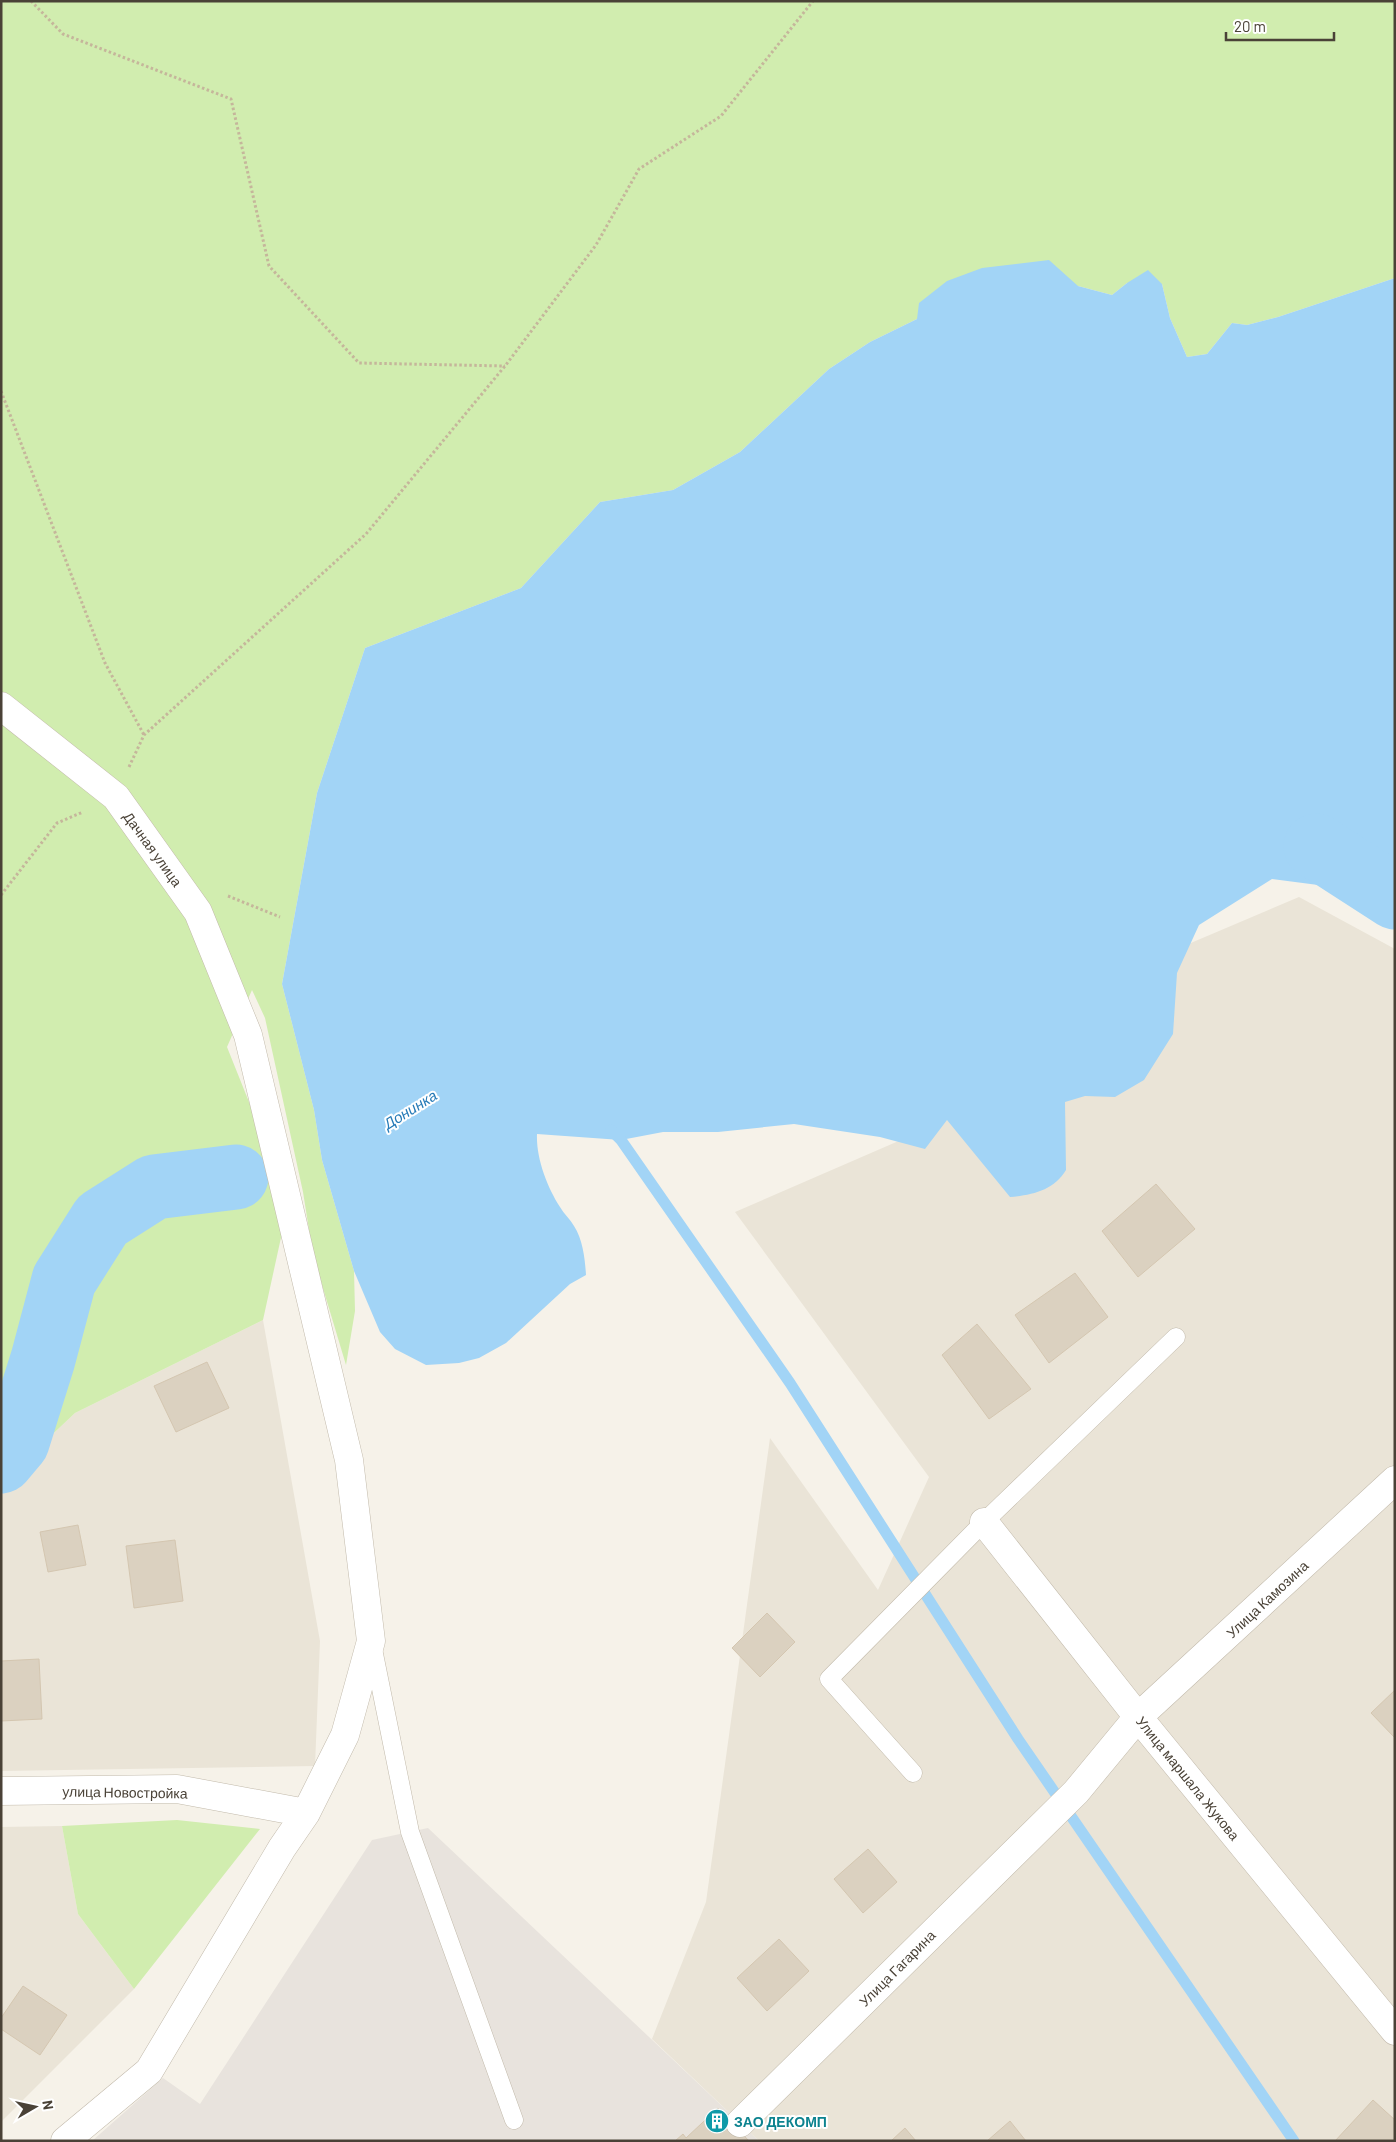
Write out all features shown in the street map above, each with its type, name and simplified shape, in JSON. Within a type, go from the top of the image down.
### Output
[{"type":"street","name":"Дачная улица","points":[[1,706],[116,797],[198,912],[248,1035],[292,1228],[349,1460],[371,1641]]},
{"type":"street","name":"Улица Камозина","points":[[1076,1792],[1138,1717],[1395,1480]]},
{"type":"street","name":"Улица маршала Жукова","points":[[984,1522],[1138,1717],[1395,2031]]},
{"type":"street","points":[[65,2141],[148,2072],[282,1848],[306,1813],[345,1735],[371,1641]]},
{"type":"street","name":"улица Новостройка","points":[[1,1792],[176,1789],[306,1813]]},
{"type":"street","name":"Улица Гагарина","points":[[740,2123],[1076,1792]]},
{"type":"lane","points":[[913,1773],[829,1679],[984,1522],[1176,1336]]},
{"type":"lane","points":[[371,1641],[410,1832],[514,2120]]},
{"type":"path","points":[[30,1],[63,34],[231,99],[269,266],[359,364],[505,366]]},
{"type":"path","points":[[1,895],[57,824],[116,797],[144,735],[366,534],[505,366],[596,245],[639,169],[721,116],[814,1]]},
{"type":"path","points":[[1,392],[105,663],[144,735]]},
{"type":"shaded area","points":[[1299,897],[1395,949],[1395,2141],[759,2141],[652,2039],[706,1902],[770,1438],[878,1590],[929,1477],[735,1212],[947,1120],[1033,1010]]},
{"type":"shaded area","points":[[263,1320],[320,1641],[315,1766],[1,1771],[1,1483],[75,1413]]},
{"type":"shaded area","points":[[62,1826],[78,1914],[134,1989],[1,2122],[1,1827]]},
{"type":"shaded area","points":[[428,1828],[759,2141],[92,2141],[163,2078],[200,2104],[372,1840]]},
{"type":"green space","points":[[1,1],[1395,1],[1395,278],[1278,317],[1247,325],[1232,323],[1207,354],[1187,357],[1170,318],[1162,284],[1127,283],[1112,295],[1078,286],[917,319],[870,342],[829,369],[740,452],[673,490],[600,502],[521,588],[365,648],[317,793],[282,984],[314,1110],[322,1160],[354,1271],[355,1311],[346,1365],[313,1255],[303,1192],[265,1018],[252,990],[227,1047],[255,1117],[282,1233],[263,1320],[75,1413],[1,1483]]},
{"type":"green space","points":[[177,1820],[260,1829],[134,1989],[78,1914],[62,1826]]},
{"type":"water","name":"Донинка","points":[[1049,260],[1078,286],[1112,295],[1148,270],[1162,284],[1170,318],[1187,357],[1207,354],[1232,323],[1247,325],[1278,317],[1395,278],[1395,895],[1272,879],[1199,925],[1177,973],[1173,1034],[1144,1080],[1115,1097],[1085,1096],[1065,1102],[1066,1170],[1049,1187],[1035,1193],[1010,1197],[947,1120],[925,1149],[880,1137],[794,1124],[718,1132],[663,1132],[621,1140],[537,1134],[538,1153],[543,1172],[555,1199],[580,1237],[586,1275],[570,1284],[506,1343],[479,1358],[459,1363],[426,1365],[395,1349],[380,1332],[354,1271],[322,1160],[314,1110],[282,984],[317,793],[365,648],[521,588],[600,502],[673,490],[740,452],[829,369],[870,342],[917,319],[919,303],[947,281],[982,268]]},
{"type":"building","points":[[1156,1184],[1195,1229],[1138,1277],[1102,1231]]},
{"type":"building","points":[[1075,1273],[1108,1317],[1049,1363],[1015,1315]]},
{"type":"building","points":[[977,1324],[1031,1389],[989,1419],[942,1355]]},
{"type":"building","points":[[207,1362],[229,1408],[176,1432],[154,1386]]},
{"type":"building","points":[[78,1525],[86,1565],[48,1572],[40,1532]]},
{"type":"building","points":[[175,1540],[183,1601],[134,1608],[126,1546]]},
{"type":"building","points":[[767,1613],[795,1642],[760,1677],[732,1648]]},
{"type":"building","points":[[39,1659],[42,1719],[1,1721],[1,1661]]},
{"type":"building","points":[[1395,1690],[1395,1738],[1371,1713]]},
{"type":"building","points":[[868,1849],[897,1882],[863,1913],[834,1879]]},
{"type":"building","points":[[779,1939],[809,1971],[767,2011],[737,1978]]},
{"type":"building","points":[[23,1986],[67,2015],[40,2055],[1,2029],[1,2018]]},
{"type":"building","points":[[1373,2100],[1395,2120],[1395,2141],[1335,2141]]},
{"type":"building","name":"ЗАО ДЕКОМП","points":[[718,2108],[749,2141],[675,2141],[683,2134],[686,2138]]},
{"type":"building","points":[[1010,2121],[1026,2141],[987,2141]]},
{"type":"building","points":[[905,2128],[916,2141],[891,2141]]},
{"type":"waterway","points":[[1316,846],[1395,897]]},
{"type":"waterway","points":[[611,1130],[621,1140],[790,1383],[1018,1739],[1294,2141]]},
{"type":"waterway","points":[[1,1461],[17,1442],[43,1359],[64,1280],[102,1220],[154,1187],[236,1177]]},
{"type":"place","name":"ЗАО ДЕКОМП","points":[[717,2121]]}]
